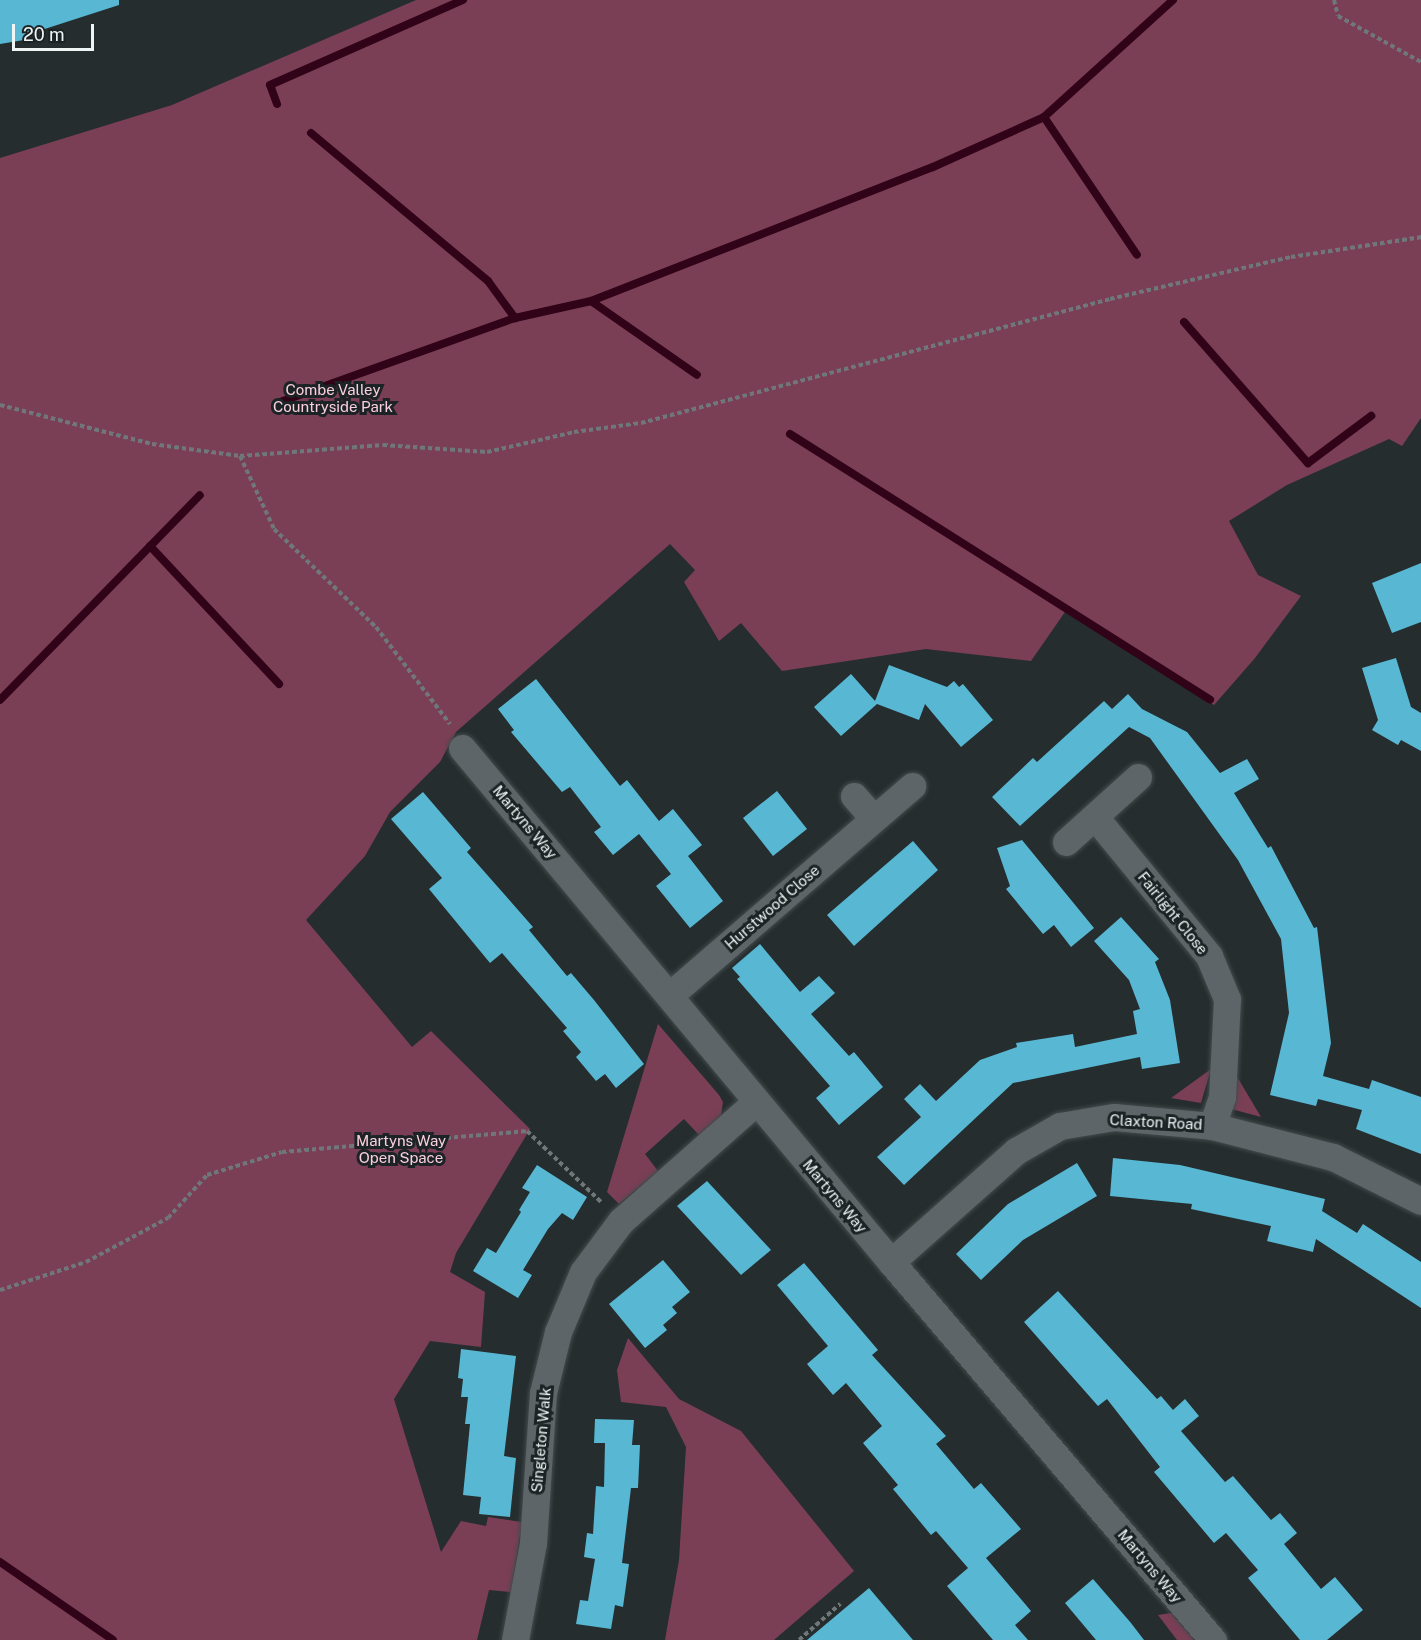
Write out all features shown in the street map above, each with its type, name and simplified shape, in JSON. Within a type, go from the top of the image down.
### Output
[{"type":"street","name":"Martyns Way","points":[[462,748],[670,995],[756,1102],[1213,1640]]},
{"type":"street","points":[[1066,842],[1138,777]]},
{"type":"street","name":"Hurstwood Close","points":[[670,995],[912,786]]},
{"type":"street","points":[[854,796],[873,819]]},
{"type":"street","name":"Fairlight Close","points":[[1095,817],[1209,956],[1227,999],[1222,1097],[1212,1126]]},
{"type":"street","name":"Singleton Walk","points":[[515,1640],[533,1543],[543,1393],[558,1332],[583,1272],[621,1221],[756,1102]]},
{"type":"street","name":"Claxton Road","points":[[891,1262],[1016,1151],[1060,1126],[1114,1118],[1212,1126],[1333,1157],[1421,1201]]},
{"type":"path","points":[[1334,0],[1338,16],[1421,62]]},
{"type":"path","points":[[0,405],[152,444],[240,456],[383,445],[487,452],[574,432],[641,423],[1132,293],[1291,257],[1421,237]]},
{"type":"path","points":[[240,456],[274,529],[376,627],[456,732],[462,748]]},
{"type":"path","points":[[0,1290],[86,1262],[168,1218],[207,1175],[282,1152],[527,1131],[621,1221]]},
{"type":"path","points":[[799,1640],[840,1605]]},
{"type":"green space","name":"Combe Valley Countryside Park","points":[[416,0],[1421,0],[1421,418],[1402,446],[1389,439],[1287,485],[1229,521],[1258,575],[1301,596],[1255,658],[1214,705],[1065,612],[1031,661],[926,649],[782,671],[741,623],[719,641],[684,582],[695,570],[670,544],[456,732],[440,762],[390,812],[365,856],[306,920],[412,1047],[431,1031],[530,1129],[456,1253],[450,1272],[485,1292],[481,1347],[430,1341],[394,1399],[441,1552],[461,1521],[486,1526],[488,1517],[522,1522],[511,1592],[489,1590],[477,1640],[0,1640],[0,158],[172,105]]},
{"type":"green space","points":[[658,1024],[719,1095],[723,1102],[721,1115],[699,1135],[684,1119],[645,1154],[658,1171],[619,1204],[607,1192]]},
{"type":"green space","points":[[1211,1069],[1201,1103],[1171,1098]]},
{"type":"green space","points":[[1236,1075],[1261,1117],[1231,1109]]},
{"type":"green space","points":[[628,1338],[679,1399],[741,1431],[854,1571],[774,1640],[665,1640],[679,1560],[686,1447],[666,1407],[621,1402],[617,1370]]},
{"type":"green space","points":[[1171,1613],[1193,1640],[1177,1640],[1158,1615]]},
{"type":"building","points":[[0,0],[119,0],[119,5],[23,36],[24,40],[0,44]]},
{"type":"building","points":[[1421,563],[1421,622],[1392,633],[1372,583]]},
{"type":"building","points":[[1396,658],[1411,707],[1421,713],[1421,751],[1401,740],[1398,745],[1372,730],[1378,720],[1362,668]]},
{"type":"building","points":[[889,665],[947,687],[954,681],[959,687],[963,684],[993,720],[961,747],[925,704],[919,720],[877,704],[841,736],[814,707],[851,674],[875,701]]},
{"type":"building","points":[[536,679],[620,786],[627,780],[659,821],[673,809],[702,845],[688,856],[723,901],[690,928],[656,886],[671,874],[639,834],[613,855],[594,832],[601,827],[570,787],[562,792],[511,732],[514,730],[498,709]]},
{"type":"building","points":[[1128,694],[1142,709],[1187,732],[1220,773],[1247,759],[1259,779],[1234,793],[1268,848],[1271,846],[1314,928],[1317,927],[1331,1043],[1323,1076],[1369,1089],[1372,1080],[1421,1097],[1421,1154],[1356,1129],[1362,1110],[1318,1099],[1316,1106],[1270,1095],[1289,1013],[1281,939],[1238,860],[1150,738],[1129,727],[1020,826],[992,797],[1033,758],[1037,762],[1104,701],[1112,709]]},
{"type":"building","points":[[777,791],[807,829],[773,856],[743,818]]},
{"type":"building","points":[[423,792],[471,848],[467,852],[533,927],[529,930],[567,976],[571,973],[644,1064],[616,1088],[605,1074],[596,1081],[576,1057],[581,1052],[563,1031],[567,1028],[502,953],[490,963],[429,889],[442,878],[391,819]]},
{"type":"building","points":[[1022,840],[1094,928],[1071,947],[1054,925],[1043,934],[1006,889],[1010,886],[997,848]]},
{"type":"building","points":[[913,841],[938,870],[854,946],[827,915]]},
{"type":"building","points":[[1121,917],[1159,959],[1155,962],[1170,1000],[1180,1063],[1142,1069],[1140,1057],[1013,1083],[904,1185],[877,1157],[921,1117],[904,1099],[920,1084],[936,1101],[980,1060],[1017,1047],[1016,1043],[1073,1034],[1075,1047],[1137,1034],[1133,1011],[1140,1009],[1129,980],[1094,941]]},
{"type":"building","points":[[760,944],[800,992],[819,976],[835,993],[811,1014],[849,1056],[854,1052],[883,1087],[839,1125],[816,1098],[830,1086],[737,979],[740,977],[732,968]]},
{"type":"building","points":[[1113,1158],[1180,1165],[1325,1199],[1322,1211],[1357,1233],[1363,1224],[1421,1262],[1421,1308],[1316,1239],[1313,1252],[1267,1241],[1271,1226],[1191,1209],[1192,1204],[1110,1196]]},
{"type":"building","points":[[1077,1163],[1097,1196],[1023,1240],[981,1280],[956,1254],[1008,1204]]},
{"type":"building","points":[[537,1165],[587,1197],[573,1220],[562,1213],[548,1229],[523,1270],[532,1275],[518,1298],[473,1271],[487,1248],[496,1253],[521,1212],[519,1210],[530,1192],[522,1188]]},
{"type":"building","points":[[707,1181],[771,1250],[741,1275],[677,1206]]},
{"type":"building","points":[[663,1260],[690,1292],[672,1307],[677,1313],[663,1325],[667,1330],[645,1348],[609,1304]]},
{"type":"building","points":[[804,1263],[878,1350],[872,1355],[946,1436],[936,1444],[974,1489],[981,1483],[1021,1529],[986,1558],[1031,1611],[1015,1625],[1028,1640],[993,1640],[947,1586],[968,1568],[936,1531],[931,1535],[893,1489],[898,1485],[863,1443],[882,1426],[846,1383],[833,1395],[807,1364],[828,1346],[777,1285]]},
{"type":"building","points":[[1058,1291],[1157,1399],[1161,1396],[1173,1410],[1185,1399],[1199,1416],[1181,1431],[1225,1482],[1233,1476],[1271,1520],[1280,1513],[1297,1533],[1284,1544],[1321,1589],[1335,1577],[1363,1610],[1327,1640],[1300,1640],[1248,1578],[1258,1570],[1226,1533],[1214,1543],[1154,1472],[1160,1467],[1107,1399],[1098,1406],[1024,1322]]},
{"type":"building","points":[[461,1349],[516,1356],[504,1456],[516,1458],[510,1517],[479,1514],[481,1497],[463,1495],[470,1424],[465,1424],[468,1397],[461,1397],[463,1379],[458,1378]]},
{"type":"building","points":[[595,1419],[634,1420],[632,1445],[640,1445],[638,1488],[631,1488],[622,1563],[629,1564],[623,1607],[615,1605],[611,1629],[576,1624],[580,1600],[588,1601],[595,1559],[584,1557],[587,1533],[593,1534],[596,1486],[604,1487],[605,1443],[594,1443]]},
{"type":"building","points":[[1093,1579],[1144,1640],[1096,1640],[1065,1603]]},
{"type":"building","points":[[869,1588],[913,1640],[807,1640]]},
{"type":"waterway","points":[[277,104],[270,85],[463,0]]},
{"type":"waterway","points":[[280,402],[515,318],[591,301],[933,167],[1044,117],[1173,0]]},
{"type":"waterway","points":[[1044,117],[1137,255]]},
{"type":"waterway","points":[[311,133],[488,281],[515,318]]},
{"type":"waterway","points":[[591,301],[697,375]]},
{"type":"waterway","points":[[1184,322],[1308,463],[1371,416]]},
{"type":"waterway","points":[[790,434],[1210,700]]},
{"type":"waterway","points":[[0,700],[200,495]]},
{"type":"waterway","points":[[150,546],[279,684]]},
{"type":"waterway","points":[[0,1562],[113,1640]]},
{"type":"park label","name":"Martyns Way Open Space","points":[[401,1148]]}]
